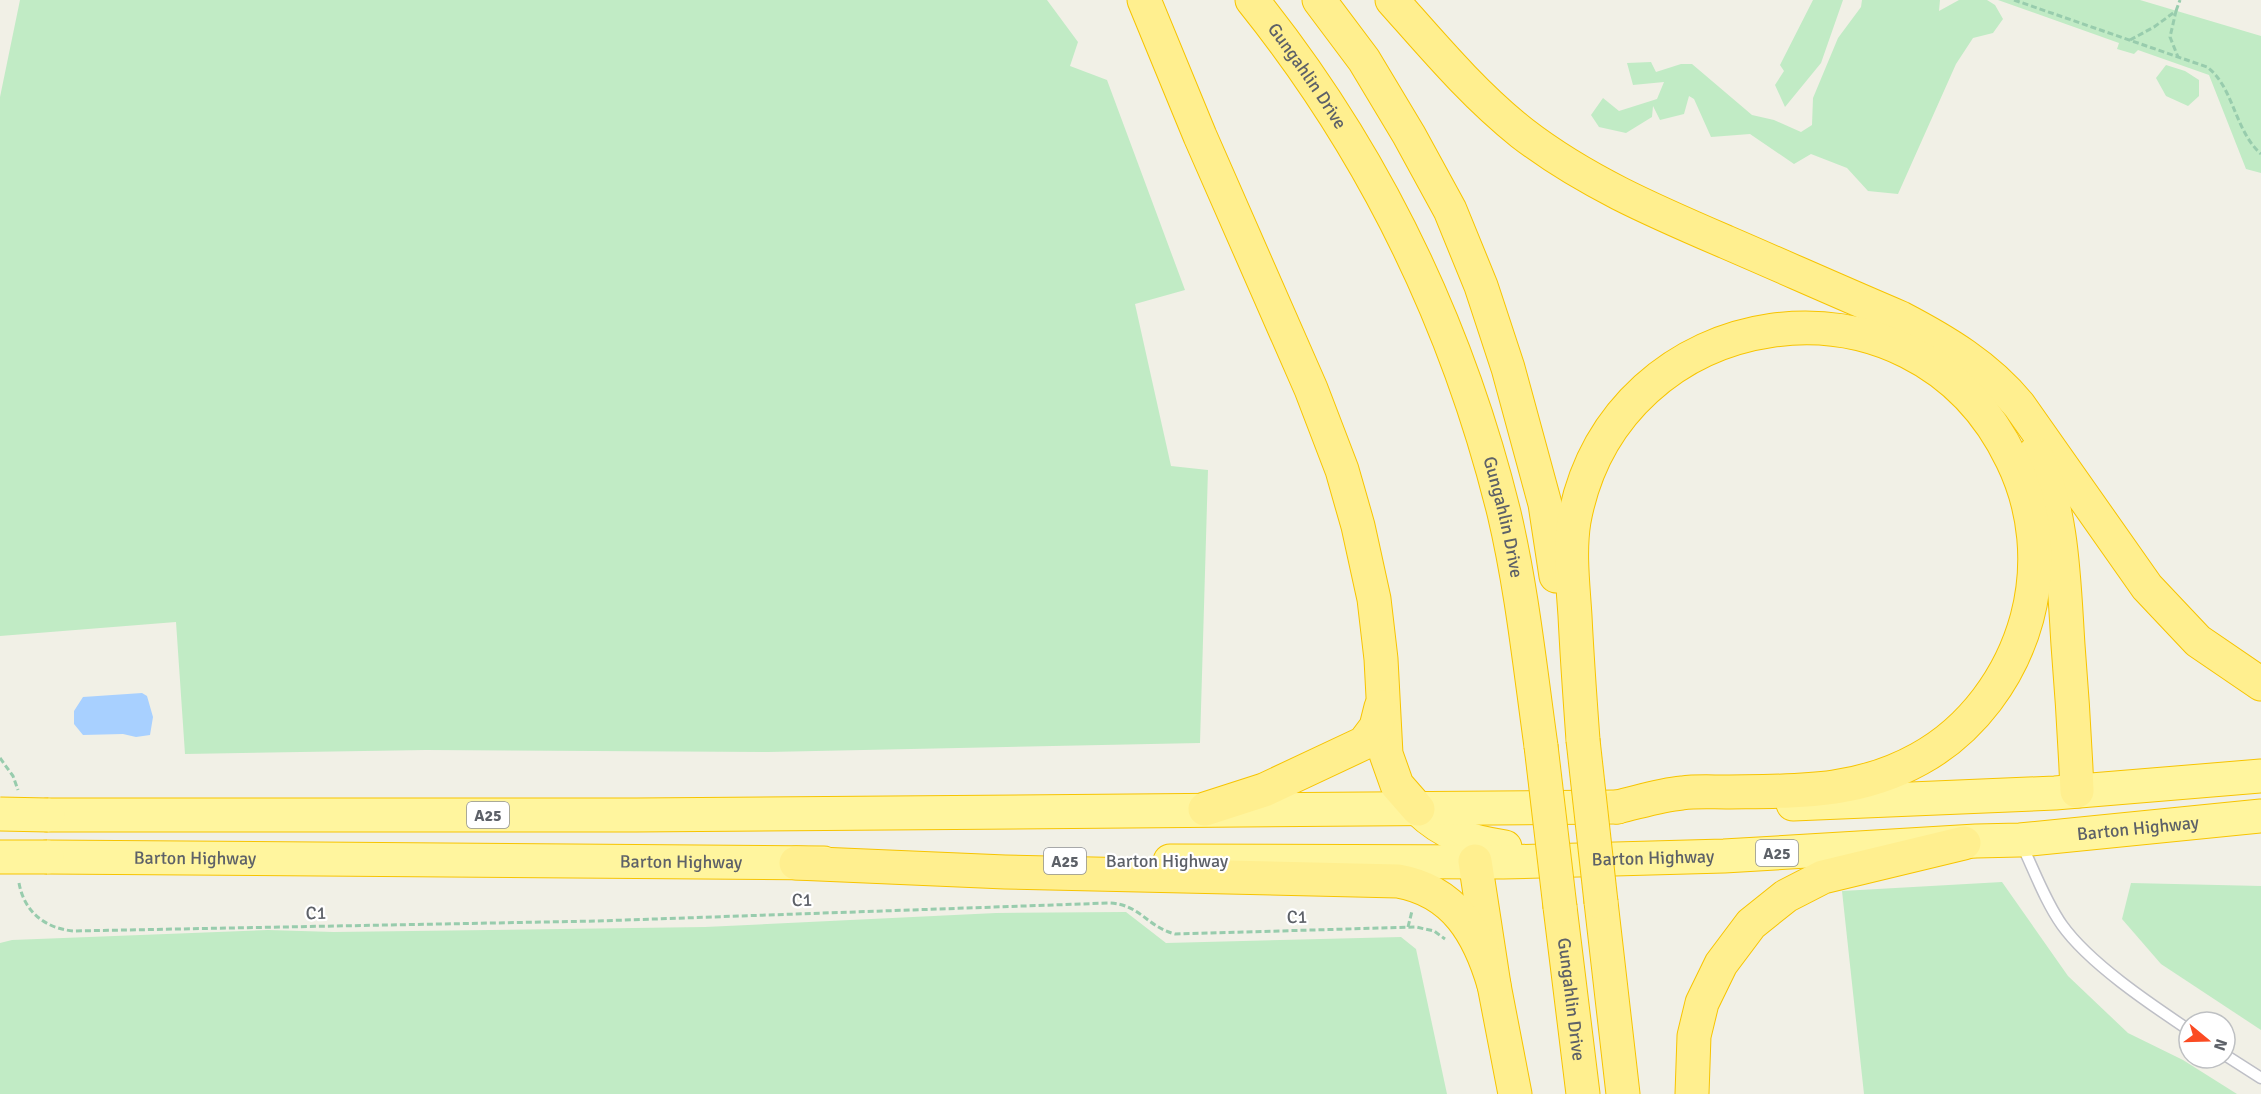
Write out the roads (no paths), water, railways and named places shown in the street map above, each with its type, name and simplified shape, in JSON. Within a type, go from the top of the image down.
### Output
[{"type":"highway","points":[[1144,0],[1200,136],[1311,389],[1338,460],[1368,566],[1377,626],[1388,762],[1397,785],[1418,809],[1476,852]]},
{"type":"highway","name":"Gungahlin Drive","points":[[1252,0],[1313,83],[1359,153],[1398,226],[1433,298],[1457,359],[1504,514],[1520,598],[1541,746],[1583,1094]]},
{"type":"highway","points":[[1319,0],[1364,60],[1409,135],[1450,210],[1481,286],[1511,378],[1545,504],[1583,740]]},
{"type":"highway","points":[[1392,0],[1492,108],[1523,133],[1587,177],[1654,211],[1901,318],[1963,354],[1995,378],[2019,405],[2147,587],[2198,641],[2261,684]]},
{"type":"highway","points":[[1617,807],[1681,793],[1822,790],[1860,784],[1892,773],[1922,758],[1944,743],[1974,715],[1998,684],[2014,655],[2028,614],[2034,569],[2032,518],[2024,489],[2003,441],[1983,414],[1956,385],[1920,359],[1886,343],[1834,329],[1809,327],[1777,329],[1734,338],[1696,354],[1658,379],[1628,408],[1605,438],[1586,479],[1575,519],[1571,561],[1583,740],[1623,1094]]},
{"type":"highway","points":[[1963,354],[2009,410],[2036,456],[2050,494],[2057,531],[2065,594],[2077,791],[2070,813],[2059,827],[2047,835],[2027,839]]},
{"type":"highway","points":[[1205,809],[1264,790],[1364,743],[1376,728],[1383,692]]},
{"type":"highway","name":"A25","points":[[10,805],[48,815],[636,815],[1617,807],[1859,802],[2077,791],[2261,776]]},
{"type":"highway","points":[[1515,1094],[1494,985],[1476,852],[1489,822],[1517,807]]},
{"type":"highway","name":"Barton Highway","points":[[9,865],[47,857],[796,863],[1324,860],[1476,852],[1589,859],[1724,856],[2027,839],[2261,816]]},
{"type":"highway","points":[[1692,1094],[1694,1036],[1702,1003],[1721,964],[1751,924],[1786,896],[1823,877],[1964,843]]},
{"type":"highway","points":[[796,863],[1005,872],[1403,881],[1433,893],[1464,919],[1479,942],[1494,985]]},
{"type":"lane","points":[[2027,839],[2062,926],[2089,954],[2137,994],[2177,1022]]},
{"type":"lane","points":[[2237,1063],[2261,1078]]},
{"type":"water","points":[[142,693],[147,696],[153,717],[150,735],[136,737],[123,734],[83,735],[74,724],[74,711],[83,697]]}]
